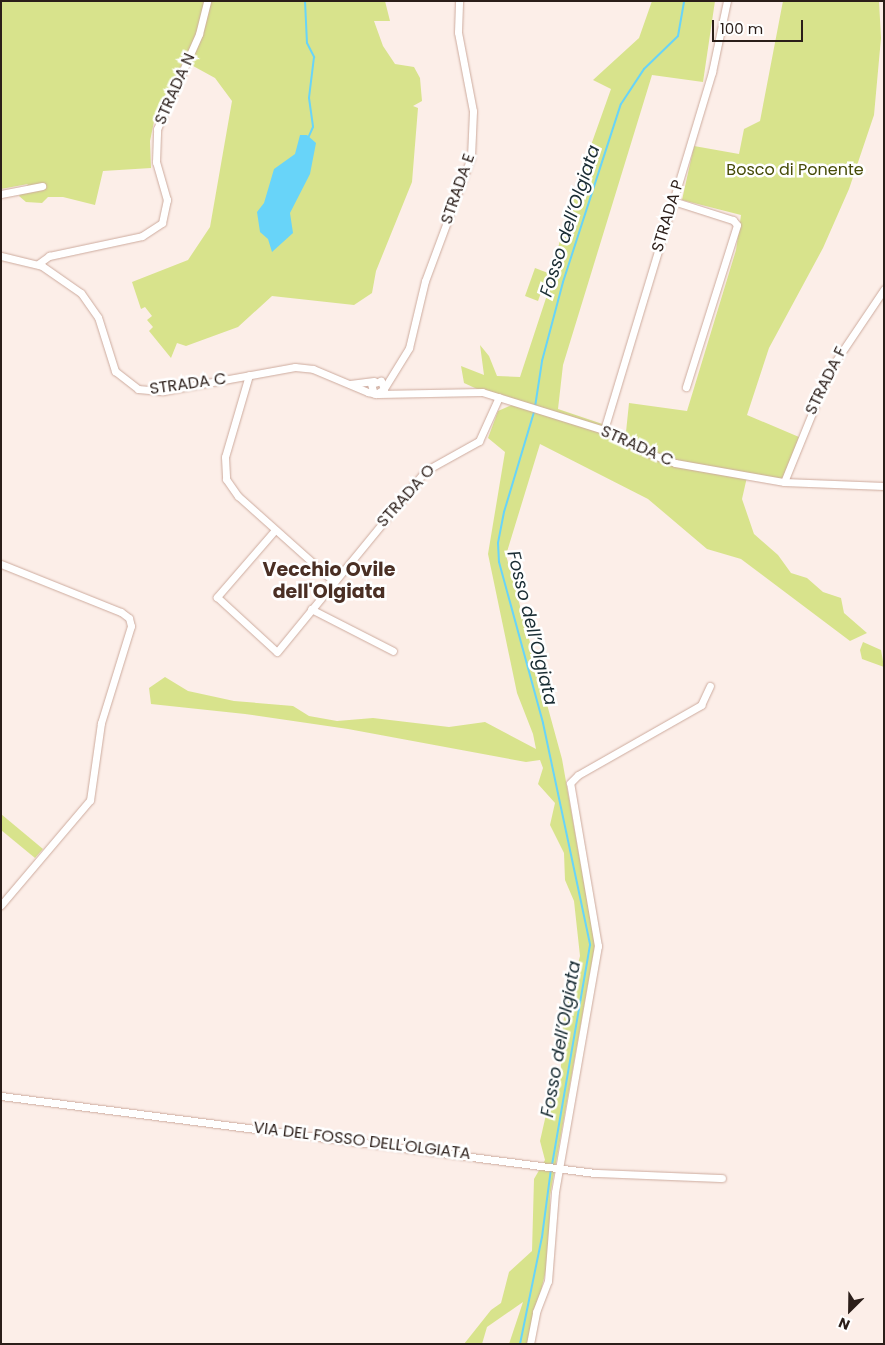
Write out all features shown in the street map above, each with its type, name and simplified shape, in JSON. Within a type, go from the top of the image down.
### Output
[{"type":"street","name":"STRADA N","points":[[38,264],[49,256],[142,236],[162,223],[166,197],[156,162],[157,129],[199,34],[207,1]]},
{"type":"street","name":"STRADA E","points":[[380,391],[396,370],[413,338],[425,281],[462,187],[472,152],[473,111],[458,32],[459,1]]},
{"type":"street","name":"STRADA P","points":[[604,430],[712,72],[727,1]]},
{"type":"street","points":[[1,194],[42,186]]},
{"type":"street","points":[[673,201],[733,220],[737,224],[686,387]]},
{"type":"street","name":"STRADA C","points":[[1,256],[38,264],[68,282],[90,304],[101,323],[113,368],[134,388],[160,392],[301,367],[350,384],[395,396],[468,391],[499,397],[604,430],[648,453],[675,463],[784,482],[884,486]]},
{"type":"street","name":"STRADA F","points":[[784,482],[831,366],[884,289]]},
{"type":"street","points":[[380,391],[370,386],[375,380],[396,370]]},
{"type":"street","points":[[249,375],[224,461],[225,474],[238,496],[333,581]]},
{"type":"street","name":"STRADA C","points":[[350,384],[375,380]]},
{"type":"street","points":[[375,380],[380,391]]},
{"type":"street","name":"STRADA O","points":[[275,530],[216,597],[277,652],[310,609],[427,469],[476,444],[487,428],[499,397]]},
{"type":"street","points":[[1,564],[121,612],[130,618],[132,626],[101,722],[90,800],[1,905]]},
{"type":"street","points":[[310,609],[393,651]]},
{"type":"street","points":[[530,1344],[536,1312],[548,1281],[555,1192],[554,1167],[598,946],[570,783],[578,775],[701,706],[710,686]]},
{"type":"street","name":"VIA DEL FOSSO DELL'OLGIATA","points":[[1,1096],[596,1173],[722,1178]]},
{"type":"green space","points":[[1,1],[385,1],[390,21],[374,21],[383,46],[395,64],[414,67],[420,78],[422,101],[413,106],[418,108],[412,182],[376,271],[372,293],[354,305],[272,296],[238,327],[186,346],[177,343],[171,358],[149,331],[153,327],[147,320],[152,316],[145,307],[141,309],[132,282],[188,260],[210,227],[232,101],[215,78],[184,61],[156,112],[150,141],[151,168],[103,171],[95,205],[63,197],[48,197],[42,203],[26,202],[19,196],[28,184],[1,189]]},
{"type":"green space","name":"Bosco di Ponente","points":[[652,1],[715,1],[703,82],[652,75],[563,365],[558,409],[626,432],[629,403],[687,411],[736,250],[741,215],[682,200],[694,146],[739,154],[744,129],[760,121],[783,1],[879,1],[881,38],[874,115],[849,189],[823,248],[769,348],[747,415],[799,437],[784,482],[747,477],[742,499],[754,534],[778,555],[791,573],[807,578],[823,592],[841,598],[844,613],[867,633],[850,641],[741,559],[707,549],[648,499],[540,444],[506,555],[562,759],[595,945],[550,1196],[549,1258],[528,1344],[509,1344],[523,1302],[487,1327],[482,1344],[464,1344],[491,1310],[501,1303],[509,1272],[532,1251],[534,1179],[545,1160],[540,1141],[550,1097],[560,1086],[563,1022],[580,956],[574,901],[565,880],[564,853],[550,825],[555,803],[538,784],[543,768],[540,760],[526,762],[348,729],[245,714],[151,704],[149,688],[165,677],[188,691],[234,701],[293,706],[309,716],[337,721],[373,718],[449,727],[485,722],[536,749],[533,734],[517,693],[488,554],[505,452],[488,438],[498,411],[512,405],[464,383],[461,366],[484,375],[480,345],[489,356],[497,376],[520,377],[550,286],[564,221],[611,89],[593,80],[639,38]]},
{"type":"green space","points":[[535,268],[548,273],[538,301],[525,296]]},
{"type":"green space","points":[[863,642],[881,650],[884,667],[862,659],[860,650]]},
{"type":"green space","points":[[1,814],[43,849],[35,858],[1,830]]},
{"type":"water","points":[[300,135],[307,135],[316,143],[310,174],[290,213],[293,233],[272,252],[268,239],[260,232],[257,212],[264,203],[274,169],[295,154]]},
{"type":"waterway","points":[[305,1],[307,43],[314,57],[309,98],[313,127],[309,136]]},
{"type":"waterway","name":"Fosso dell’Olgiata","points":[[535,407],[542,361],[563,282],[621,104],[644,69],[678,36],[684,1]]},
{"type":"waterway","name":"Fosso dell’Olgiata","points":[[534,412],[504,512],[498,543],[499,562],[543,723],[590,945],[552,1165]]},
{"type":"waterway","name":"Fosso dell’Olgiata","points":[[520,1344],[542,1237],[551,1169]]},
{"type":"district","name":"Vecchio Ovile dell'Olgiata","points":[[329,581]]}]
